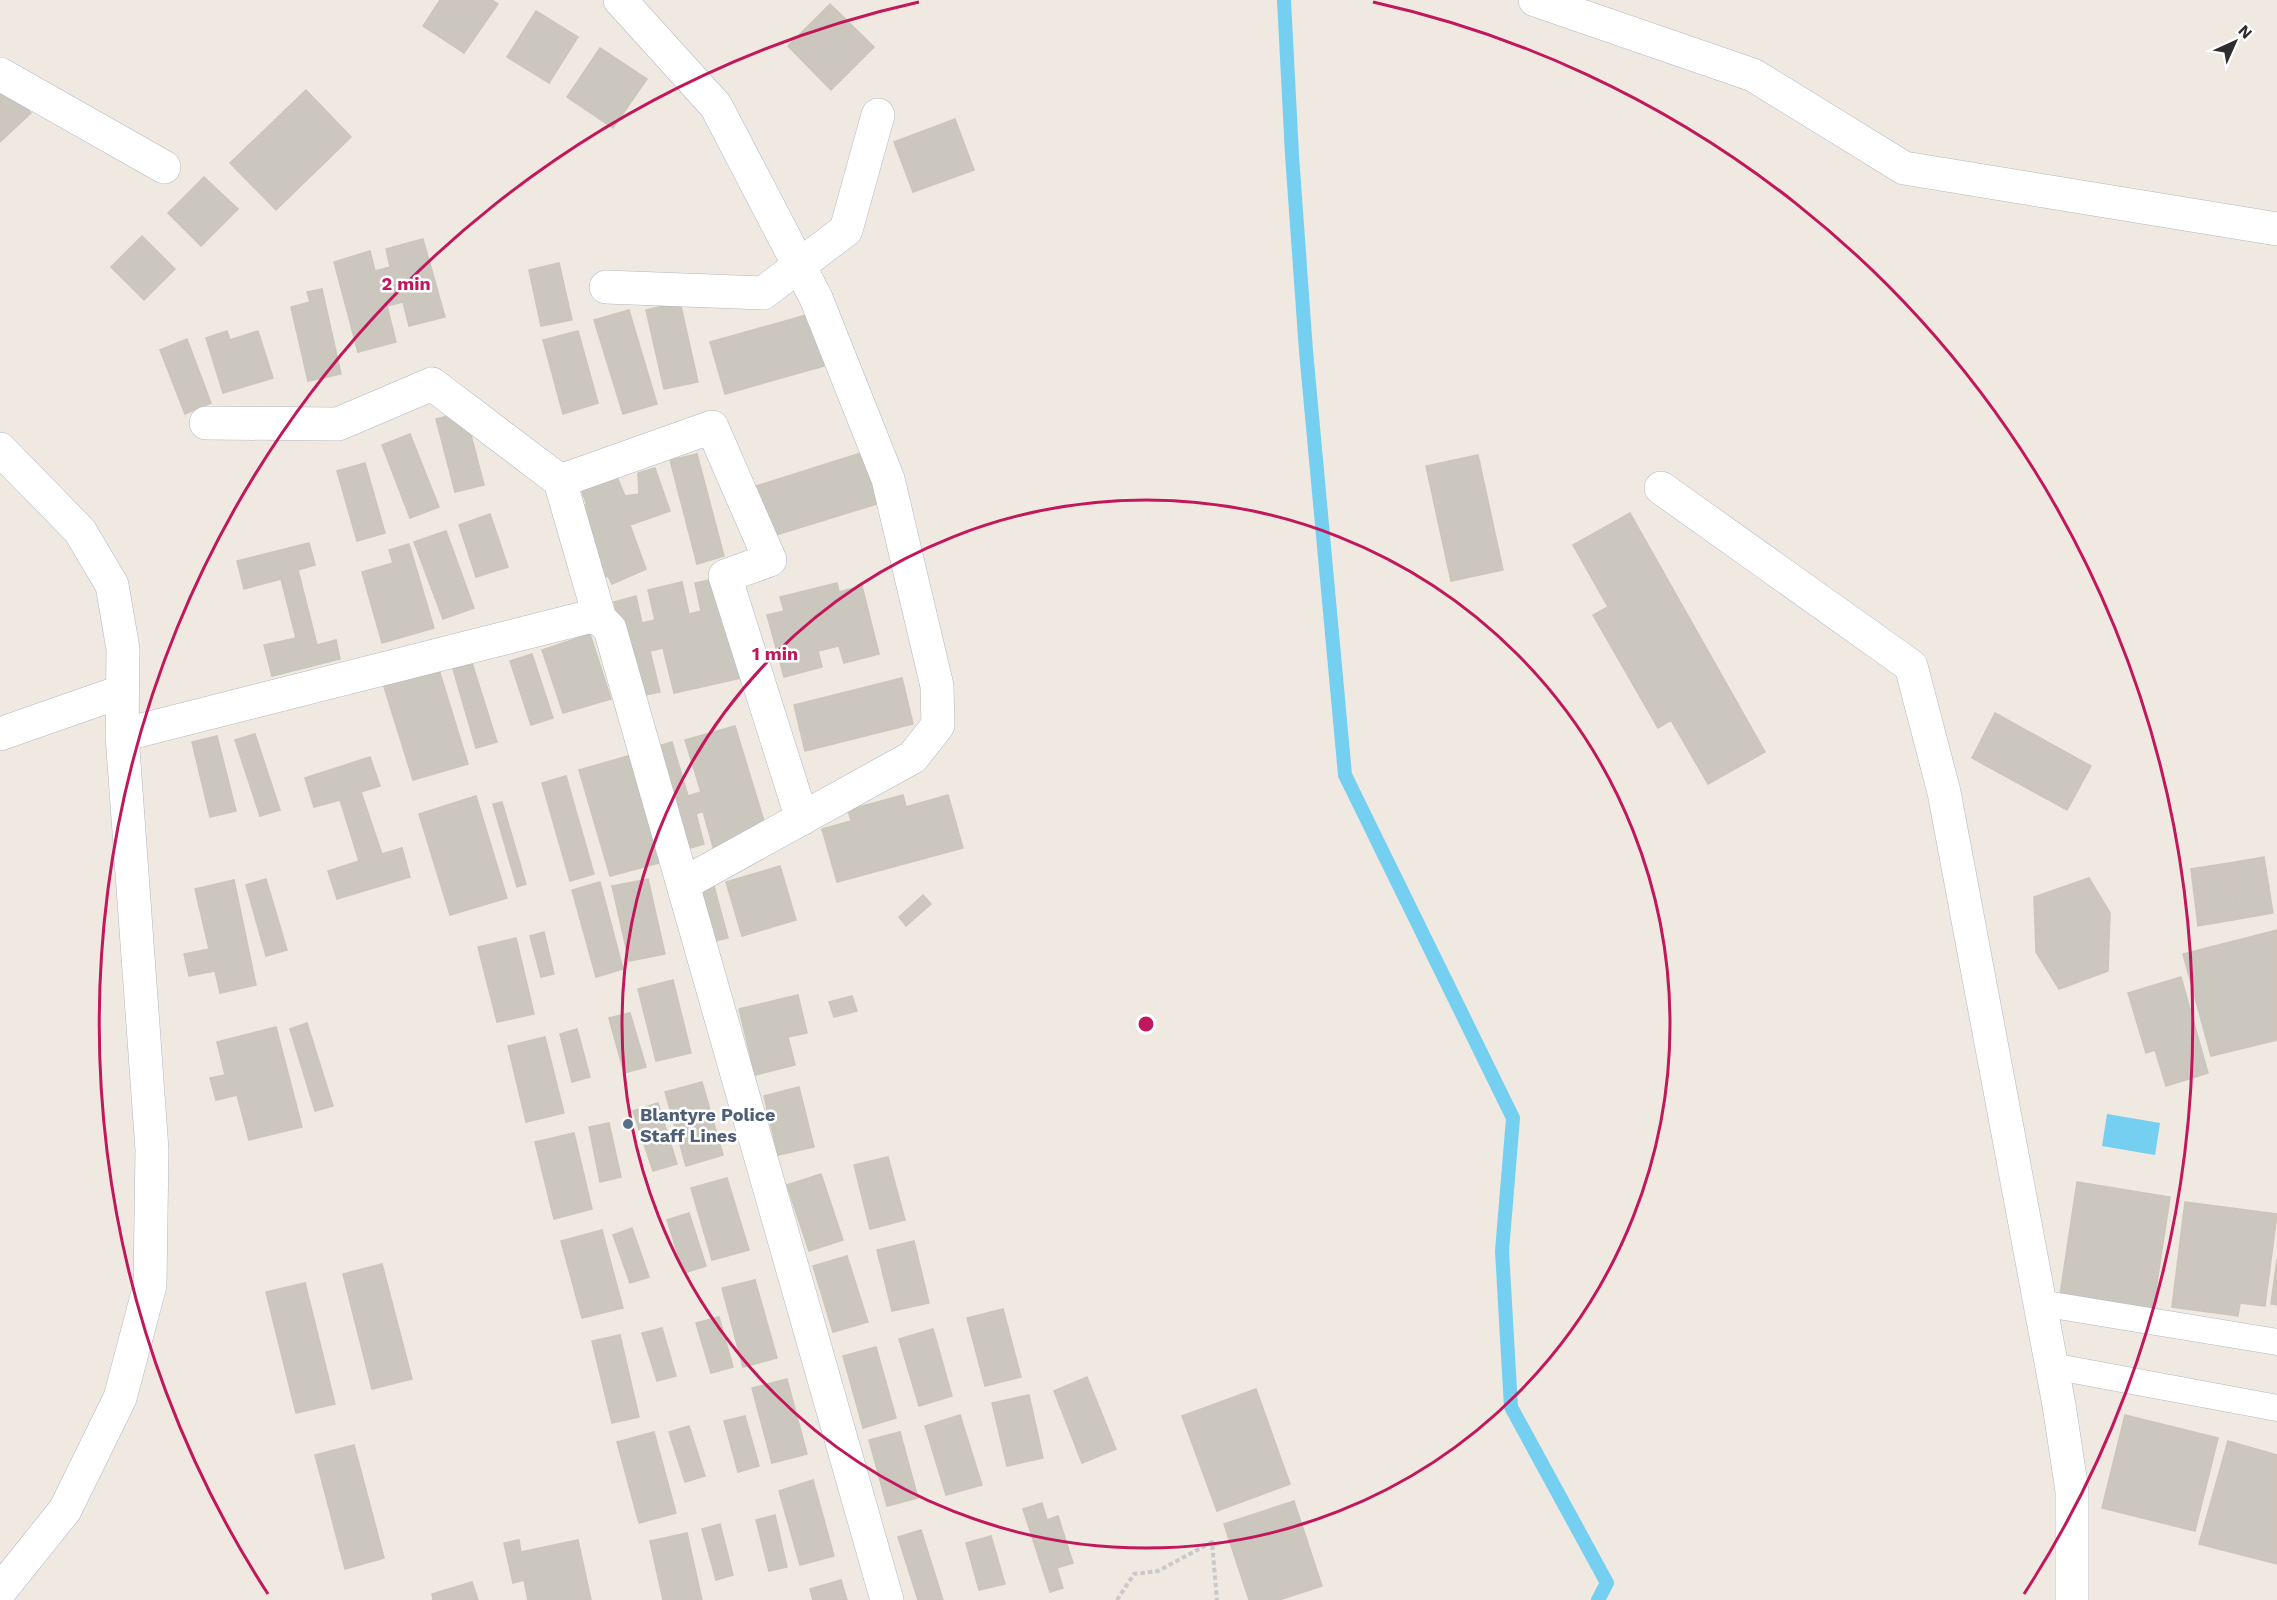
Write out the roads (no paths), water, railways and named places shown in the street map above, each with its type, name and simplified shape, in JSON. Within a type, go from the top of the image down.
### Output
[{"type":"street","points":[[620,0],[716,106],[816,298],[888,479],[937,686],[938,725],[913,757],[683,884]]},
{"type":"street","points":[[1535,0],[1753,75],[1905,168],[2277,229]]},
{"type":"street","points":[[0,74],[164,168]]},
{"type":"street","points":[[606,287],[764,293],[846,230],[878,115]]},
{"type":"street","points":[[206,423],[338,424],[432,384],[560,481],[600,619],[610,629],[887,1600]]},
{"type":"street","points":[[560,481],[712,427],[770,560],[725,576],[802,819]]},
{"type":"street","points":[[0,449],[80,531],[112,585],[123,650],[122,735],[152,1150],[150,1285],[120,1398],[64,1510],[0,1590]]},
{"type":"street","points":[[1661,488],[1911,666],[1944,792],[2052,1366],[2072,1491],[2072,1600]]},
{"type":"street","points":[[122,735],[588,617],[600,619]]},
{"type":"street","points":[[0,734],[123,691]]},
{"type":"lane","points":[[2040,1303],[2277,1342]]},
{"type":"lane","points":[[2052,1366],[2277,1408]]},
{"type":"water","points":[[2107,1114],[2160,1123],[2155,1155],[2102,1146]]},
{"type":"waterway","points":[[1284,0],[1306,351],[1345,775],[1513,1118],[1502,1251],[1511,1407],[1607,1583],[1598,1600]]},
{"type":"place","name":"Blantyre Police Staff Lines","points":[[628,1124]]}]
